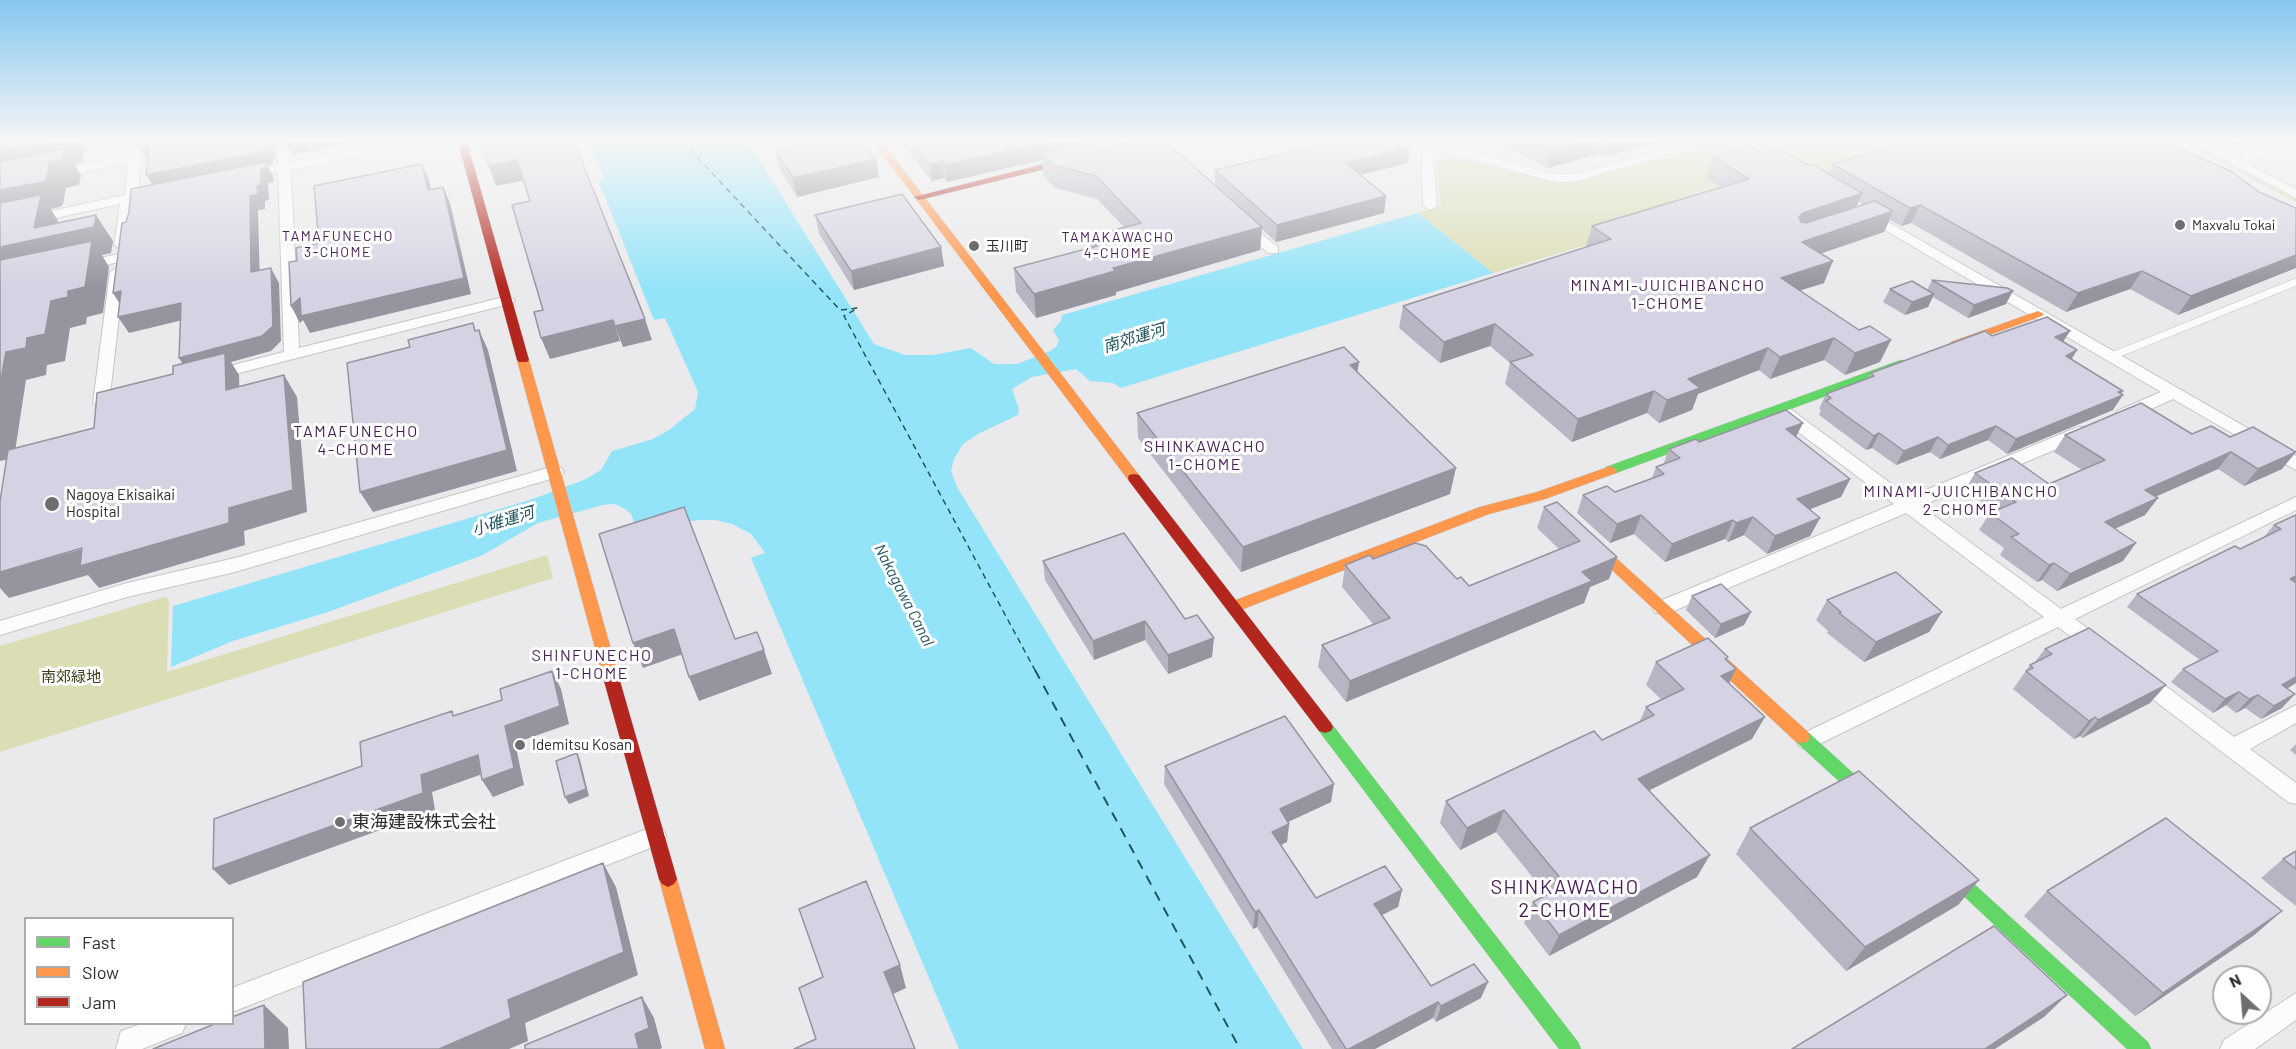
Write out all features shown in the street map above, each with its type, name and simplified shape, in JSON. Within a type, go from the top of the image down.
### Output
[{"type":"street","points":[[124,398],[101,403],[119,258],[130,191]]},
{"type":"street","points":[[285,191],[292,355]]},
{"type":"street","points":[[476,191],[715,1049]]},
{"type":"street","points":[[914,191],[1571,1049]]},
{"type":"street","points":[[919,197],[944,191]]},
{"type":"street","points":[[1429,191],[1430,206]]},
{"type":"street","points":[[0,226],[153,194]]},
{"type":"street","points":[[1231,211],[1273,250]]},
{"type":"street","points":[[1860,213],[2296,464]]},
{"type":"street","points":[[65,270],[119,258]]},
{"type":"street","points":[[202,378],[508,300]]},
{"type":"street","points":[[1941,349],[2038,314]]},
{"type":"street","points":[[1233,607],[1485,510],[1544,500],[1920,357]]},
{"type":"street","points":[[1662,608],[2174,393]]},
{"type":"street","points":[[1779,409],[2296,795]]},
{"type":"street","points":[[0,628],[127,590],[235,565],[556,477]]},
{"type":"street","points":[[1807,741],[2296,503]]},
{"type":"street","points":[[1575,528],[1883,812]]},
{"type":"street","points":[[2234,748],[2296,713]]},
{"type":"street","points":[[234,1000],[304,984],[655,836]]},
{"type":"street","points":[[1935,859],[2141,1049]]},
{"type":"street","points":[[2233,1049],[2296,1005]]},
{"type":"street","points":[[129,1049],[130,1040],[167,1025]]},
{"type":"lane","points":[[2112,356],[2296,282]]},
{"type":"green space","points":[[1439,191],[1767,191],[1493,273],[1418,213],[1441,205]]},
{"type":"green space","points":[[2273,191],[2283,191],[2296,198],[2296,203]]},
{"type":"green space","name":"南郊緑地","points":[[547,555],[553,578],[0,752],[0,646],[165,597],[169,599],[167,672]]},
{"type":"water","points":[[603,191],[779,191],[874,344],[905,355],[933,355],[971,348],[994,364],[1017,364],[1057,346],[1059,340],[1053,330],[1061,321],[1062,315],[1418,213],[1493,273],[1121,388],[1113,383],[1090,381],[1076,369],[1032,377],[1012,389],[1019,409],[1018,415],[978,434],[963,444],[954,459],[951,471],[957,487],[1303,1049],[959,1049],[751,558],[765,553],[751,534],[732,524],[715,520],[700,520],[677,523],[639,535],[631,514],[625,509],[615,504],[603,505],[538,523],[483,555],[328,612],[233,641],[171,667],[173,606],[530,500],[584,480],[601,470],[612,451],[653,439],[669,430],[695,409],[698,392],[665,318],[654,320]]},
{"type":"building","points":[[131,191],[258,191],[258,194],[250,196],[251,272],[271,268],[273,326],[262,336],[179,358],[181,303],[118,317],[121,291],[113,293],[122,223],[126,222]]},
{"type":"building","points":[[314,191],[444,191],[464,278],[301,316],[300,298],[291,306],[289,262],[297,261],[296,248],[319,243]]},
{"type":"building","points":[[527,191],[594,191],[645,319],[615,326],[613,320],[541,338],[534,312],[543,310],[512,205],[530,201]]},
{"type":"building","points":[[1110,191],[1221,191],[1262,227],[1113,268],[1115,271],[1034,294],[1014,268],[1097,246],[1088,237],[1141,223]]},
{"type":"building","points":[[1239,191],[1380,191],[1386,196],[1277,225]]},
{"type":"building","points":[[1709,191],[1858,191],[1862,193],[1803,213],[1799,217],[1801,222],[1806,223],[1875,201],[1893,211],[1802,242],[1833,261],[1781,278],[1859,330],[1870,326],[1891,340],[1855,353],[1834,338],[1780,357],[1768,348],[1688,379],[1700,388],[1667,400],[1654,391],[1578,419],[1510,362],[1533,355],[1495,324],[1444,342],[1403,306],[1611,239],[1592,226]]},
{"type":"building","points":[[1880,191],[2258,191],[2296,208],[2296,255],[2191,296],[2142,271],[2078,293],[1920,205],[1910,208]]},
{"type":"building","points":[[902,194],[941,247],[851,271],[815,215]]},
{"type":"building","points":[[41,195],[34,228],[96,215],[94,227],[0,247],[0,203]]},
{"type":"building","points":[[92,241],[85,287],[68,291],[68,297],[51,301],[45,334],[27,338],[26,348],[6,352],[0,383],[0,260]]},
{"type":"building","points":[[1932,280],[2007,288],[2013,291],[1974,305]]},
{"type":"building","points":[[1912,281],[1934,294],[1912,302],[1890,289]]},
{"type":"building","points":[[2047,317],[2070,331],[2055,337],[2077,350],[2066,356],[2123,391],[2118,392],[2123,395],[2016,439],[1996,426],[1948,445],[1938,437],[1904,451],[1879,433],[1874,436],[1826,401],[1831,398],[1826,394],[1874,376],[1871,373],[1985,331],[1992,336]]},
{"type":"building","points":[[473,323],[475,331],[479,330],[507,450],[360,492],[347,363],[410,347],[408,340]]},
{"type":"building","points":[[1344,347],[1359,362],[1350,365],[1456,468],[1243,547],[1137,413]]},
{"type":"building","points":[[225,353],[226,390],[284,375],[293,490],[229,508],[229,523],[80,566],[82,548],[0,572],[0,501],[8,450],[94,428],[97,393],[173,374],[173,366]]},
{"type":"building","points":[[2141,403],[2192,434],[2211,426],[2230,437],[2253,427],[2296,452],[2258,469],[2231,452],[2145,490],[2158,498],[2105,522],[2136,543],[2070,574],[2054,563],[2049,565],[2011,537],[2019,534],[1990,513],[2016,502],[1975,473],[2012,458],[2049,484],[2105,460],[2065,435]]},
{"type":"building","points":[[1786,410],[1803,423],[1786,429],[1850,479],[1797,499],[1820,518],[1775,536],[1753,517],[1736,523],[1733,520],[1672,544],[1641,515],[1617,524],[1583,495],[1607,486],[1615,492],[1664,474],[1656,467],[1680,458],[1669,449],[1696,439],[1699,442]]},
{"type":"building","points":[[1557,502],[1617,557],[1582,572],[1592,581],[1350,681],[1322,645],[1390,618],[1345,565],[1370,555],[1373,559],[1415,543],[1426,546],[1457,579],[1461,577],[1469,586],[1580,541],[1544,507]]},
{"type":"building","points":[[684,507],[735,639],[757,632],[764,650],[689,677],[674,629],[633,643],[599,534]]},
{"type":"building","points":[[2296,515],[2296,576],[2290,579],[2296,583],[2296,677],[2282,685],[2295,694],[2274,706],[2258,695],[2249,699],[2239,692],[2225,699],[2183,669],[2218,651],[2137,594],[2235,546],[2240,549],[2281,529],[2274,525]]},
{"type":"building","points":[[1124,533],[1185,619],[1197,615],[1214,638],[1168,655],[1145,621],[1093,641],[1043,561]]},
{"type":"building","points":[[1896,572],[1942,612],[1876,642],[1839,613],[1841,612],[1827,600]]},
{"type":"building","points":[[1721,584],[1751,612],[1721,624],[1692,596]]},
{"type":"building","points":[[2089,628],[2166,685],[2098,720],[2095,717],[2089,721],[2026,671],[2033,668],[2030,665],[2052,654],[2045,649]]},
{"type":"building","points":[[1708,638],[1728,657],[1725,659],[1736,669],[1721,676],[1765,717],[1638,779],[1710,855],[1559,935],[1533,902],[1566,885],[1504,810],[1467,828],[1446,801],[1594,731],[1602,740],[1654,715],[1646,707],[1684,689],[1656,662]]},
{"type":"building","points":[[552,671],[560,706],[505,726],[514,768],[482,780],[478,755],[421,775],[423,793],[213,869],[214,819],[362,766],[360,742],[452,711],[453,716],[502,700],[500,689]]},
{"type":"building","points":[[1285,716],[1334,784],[1280,809],[1289,824],[1272,832],[1316,898],[1385,866],[1402,890],[1374,904],[1431,986],[1474,964],[1488,982],[1441,1006],[1438,1002],[1349,1049],[1346,1049],[1259,910],[1255,912],[1165,766]]},
{"type":"building","points":[[577,753],[586,789],[565,797],[556,761]]},
{"type":"building","points":[[1859,771],[1979,880],[1865,947],[1750,828]]},
{"type":"building","points":[[2166,818],[2282,911],[2163,993],[2047,891]]},
{"type":"building","points":[[2296,851],[2296,869],[2283,859]]},
{"type":"building","points":[[603,863],[624,952],[508,1000],[511,1018],[439,1049],[306,1049],[303,982]]},
{"type":"building","points":[[866,881],[900,965],[884,972],[915,1049],[794,1049],[816,1039],[799,988],[823,977],[799,909]]},
{"type":"building","points":[[1994,926],[2067,995],[1985,1049],[1792,1049]]},
{"type":"building","points":[[642,997],[649,1028],[635,1034],[639,1049],[525,1049],[525,1045]]},
{"type":"building","points":[[264,1005],[265,1049],[153,1049],[212,1025],[234,1025],[234,1016]]},
{"type":"ferry route","points":[[729,191],[840,310],[858,308],[844,316],[1036,672]]},
{"type":"ferry route","points":[[1035,670],[1240,1049]]},
{"type":"traffic: fast","points":[[1611,470],[1901,364]]},
{"type":"traffic: fast","points":[[1325,727],[1571,1049]]},
{"type":"traffic: fast","points":[[1802,737],[1871,800]]},
{"type":"traffic: fast","points":[[1945,868],[2141,1049]]},
{"type":"traffic: slow","points":[[914,191],[1134,478]]},
{"type":"traffic: slow","points":[[1955,344],[2038,314]]},
{"type":"traffic: slow","points":[[523,360],[612,681]]},
{"type":"traffic: slow","points":[[1233,607],[1485,510],[1540,496],[1611,470]]},
{"type":"traffic: slow","points":[[1589,541],[1802,737]]},
{"type":"traffic: slow","points":[[668,879],[715,1049]]},
{"type":"traffic: jam","points":[[476,191],[523,360]]},
{"type":"traffic: jam","points":[[919,197],[944,191]]},
{"type":"traffic: jam","points":[[1134,478],[1325,727]]},
{"type":"traffic: jam","points":[[612,681],[668,879]]},
{"type":"place","name":"Maxvalu Tokai","points":[[2180,225]]},
{"type":"place","name":"玉川町","points":[[974,246]]},
{"type":"place","name":"Nagoya Ekisaikai Hospital","points":[[52,504]]},
{"type":"place","name":"Idemitsu Kosan","points":[[520,745]]},
{"type":"place","name":"東海建設株式会社","points":[[340,822]]},
{"type":"district","name":"TAMAFUNECHO 3-CHOME","points":[[338,244]]},
{"type":"district","name":"TAMAKAWACHO 4-CHOME","points":[[1118,246]]},
{"type":"district","name":"MINAMI-JUICHIBANCHO 1-CHOME","points":[[1668,295]]},
{"type":"district","name":"TAMAFUNECHO 4-CHOME","points":[[356,441]]},
{"type":"district","name":"SHINKAWACHO 1-CHOME","points":[[1205,456]]},
{"type":"district","name":"MINAMI-JUICHIBANCHO 2-CHOME","points":[[1961,501]]},
{"type":"district","name":"SHINFUNECHO 1-CHOME","points":[[592,665]]},
{"type":"district","name":"SHINKAWACHO 2-CHOME","points":[[1565,898]]},
{"type":"water label","name":"南郊運河","points":[[1134,338]]},
{"type":"water label","name":"小碓運河","points":[[503,521]]},
{"type":"water label","name":"Nakagawa Canal","points":[[904,595]]}]
